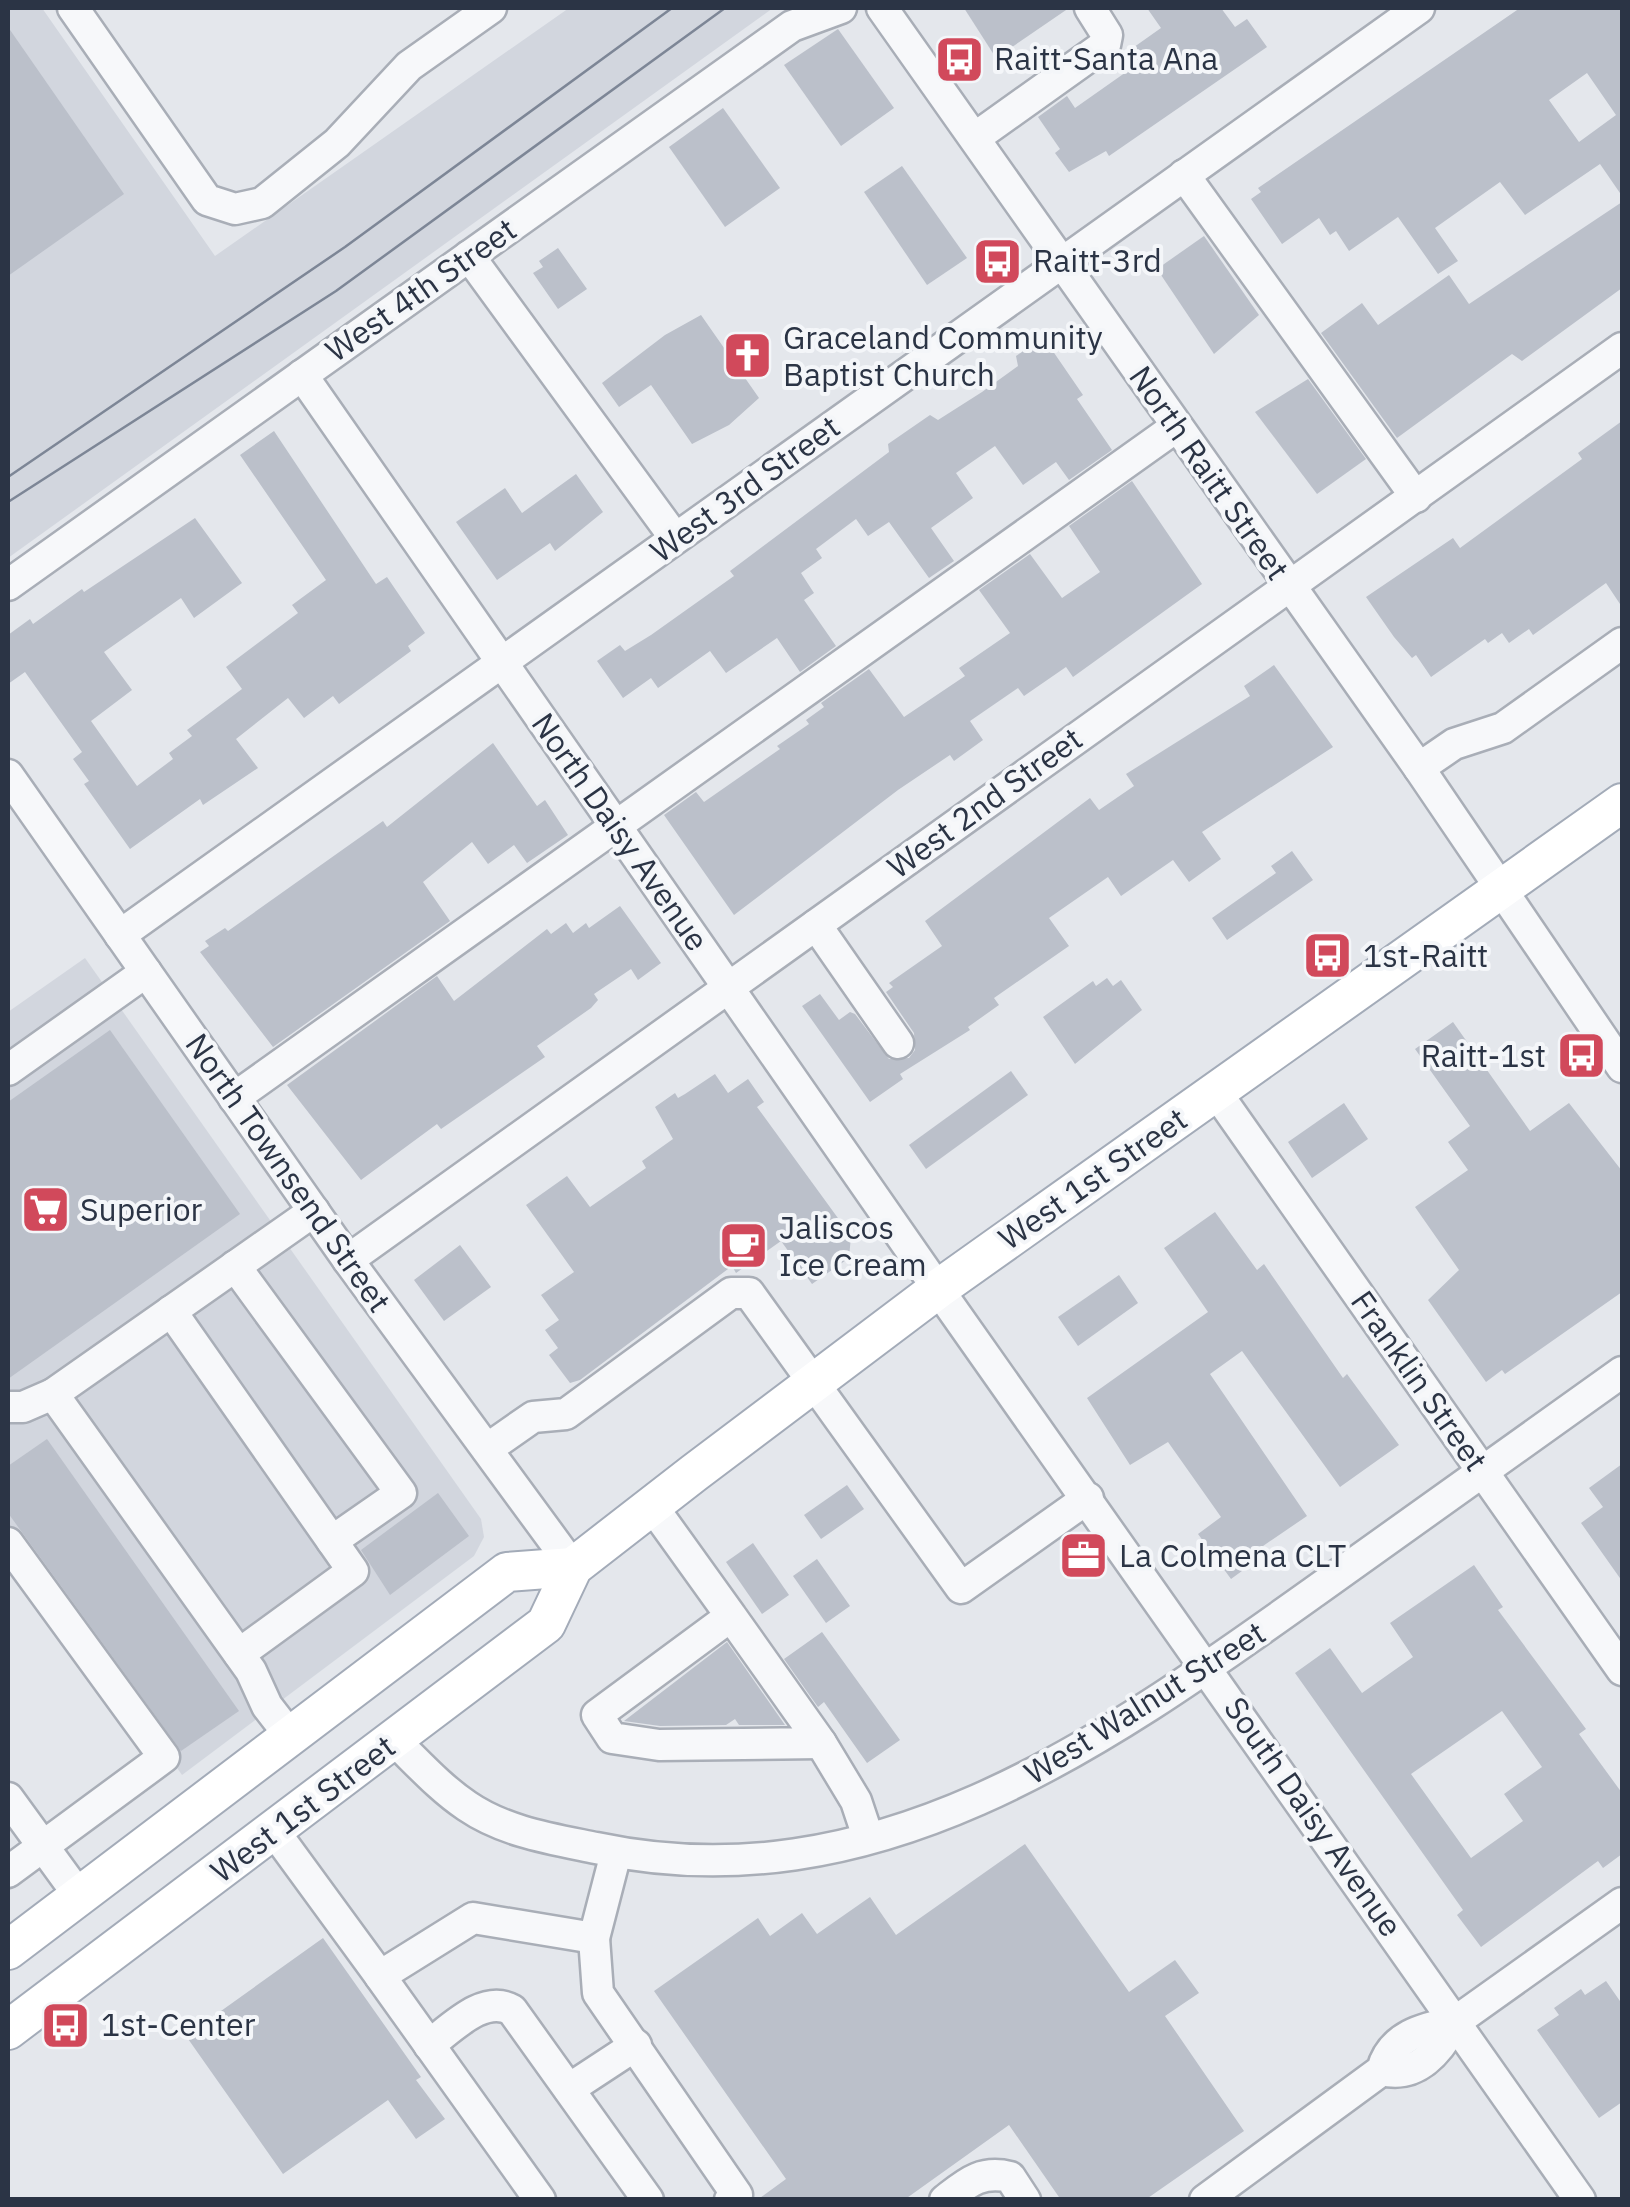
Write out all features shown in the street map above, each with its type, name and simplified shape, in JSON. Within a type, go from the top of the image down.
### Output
[{"type":"main road","name":"West 1st Street","points":[[8,2030],[546,1624],[573,1567],[814,1381],[938,1289],[1622,806]]},
{"type":"main road","name":"West 1st Street","points":[[8,1950],[507,1572],[573,1567]]},
{"type":"street","points":[[73,8],[207,200],[235,210],[262,202],[338,142],[408,66],[492,8]]},
{"type":"street","name":"West 4th Street","points":[[8,585],[792,26],[842,8]]},
{"type":"street","name":"North Raitt Street","points":[[882,8],[1064,261],[1286,585],[1419,768],[1622,1067]]},
{"type":"street","points":[[976,137],[1105,45],[1106,35],[1090,8]]},
{"type":"street","name":"West 3rd Street","points":[[120,935],[1418,8]]},
{"type":"street","points":[[1184,175],[1416,496]]},
{"type":"street","points":[[469,256],[675,538]]},
{"type":"street","name":"West 2nd Street","points":[[348,1260],[1622,348]]},
{"type":"street","name":"North Daisy Avenue","points":[[302,375],[938,1289]]},
{"type":"street","points":[[234,1098],[1176,427]]},
{"type":"street","points":[[1419,768],[1454,744],[1503,728],[1622,643]]},
{"type":"street","name":"North Townsend Street","points":[[8,775],[348,1260],[573,1567]]},
{"type":"street","points":[[816,925],[898,1043]]},
{"type":"street","points":[[8,1070],[146,972]]},
{"type":"street","name":"Franklin Street","points":[[1216,1092],[1622,1670]]},
{"type":"street","points":[[8,1407],[22,1407],[53,1394],[314,1211]]},
{"type":"street","points":[[235,1266],[400,1493],[332,1541]]},
{"type":"street","name":"South Daisy Avenue","points":[[938,1289],[1209,1668],[1580,2200]]},
{"type":"street","points":[[488,1450],[534,1417],[566,1414],[731,1292],[749,1294],[961,1588],[1088,1498]]},
{"type":"street","points":[[172,1311],[353,1571],[238,1654]]},
{"type":"street","name":"West Walnut Street","points":[[394,1740],[467,1806],[496,1822],[616,1853],[678,1860],[822,1849],[962,1810],[1048,1769],[1209,1668],[1622,1372]]},
{"type":"street","points":[[53,1394],[238,1654],[266,1706],[291,1737]]},
{"type":"street","points":[[652,1506],[821,1743],[856,1801],[868,1838]]},
{"type":"street","points":[[8,1543],[164,1757],[8,1872]]},
{"type":"street","points":[[731,1616],[597,1716],[612,1738],[659,1745],[821,1743]]},
{"type":"street","points":[[8,1798],[80,1898]]},
{"type":"street","points":[[274,1831],[540,2200]]},
{"type":"street","points":[[616,1853],[594,1938],[598,1993],[737,2195],[730,2200]]},
{"type":"street","points":[[1206,2200],[1382,2070],[1397,2074],[1416,2067],[1440,2049],[1455,2022],[1622,1903]]},
{"type":"street","points":[[380,1976],[473,1918],[594,1938]]},
{"type":"street","points":[[429,2044],[486,2005],[502,2004],[512,2010],[648,2200]]},
{"type":"street","points":[[569,2090],[636,2045]]},
{"type":"street","points":[[944,2200],[980,2174],[995,2173],[1010,2177],[1025,2200]]},
{"type":"shaded area","points":[[8,8],[42,8],[215,256],[569,8],[773,8],[8,558]]},
{"type":"shaded area","points":[[85,958],[481,1519],[484,1537],[474,1556],[182,1775],[8,1525],[8,1012]]},
{"type":"building","points":[[964,8],[1069,8],[996,58]]},
{"type":"building","points":[[1147,8],[1221,8],[1235,27],[1247,19],[1267,47],[1109,156],[1106,151],[1069,172],[1055,153],[1060,149],[1038,117],[1067,96],[1075,108],[1129,70],[1120,57],[1161,28]]},
{"type":"building","points":[[1520,8],[1622,8],[1622,196],[1600,164],[1525,215],[1500,182],[1435,228],[1458,261],[1438,274],[1398,217],[1349,251],[1336,231],[1330,235],[1319,218],[1282,244],[1251,199],[1261,192],[1258,188]],"holes":[[[1587,73],[1616,115],[1579,142],[1549,100]]]},
{"type":"building","points":[[8,27],[124,194],[8,276]]},
{"type":"building","points":[[838,29],[894,108],[841,146],[784,65]]},
{"type":"building","points":[[723,108],[780,188],[725,227],[669,147]]},
{"type":"building","points":[[902,166],[967,258],[927,285],[864,192]]},
{"type":"building","points":[[1622,202],[1622,288],[1522,361],[1512,354],[1397,438],[1321,333],[1362,303],[1378,325],[1449,275],[1469,304]]},
{"type":"building","points":[[1204,236],[1259,315],[1214,354],[1157,269]]},
{"type":"building","points":[[558,248],[587,289],[558,309],[533,273],[543,267],[539,261]]},
{"type":"building","points":[[701,315],[759,398],[729,425],[692,444],[651,385],[619,407],[602,383],[665,335]]},
{"type":"building","points":[[1039,340],[1044,347],[1048,344],[1083,395],[1077,399],[1112,450],[1069,480],[1056,462],[1023,485],[995,446],[956,473],[973,498],[931,528],[954,561],[929,578],[889,522],[868,536],[856,519],[816,549],[822,558],[801,573],[814,593],[804,600],[836,646],[800,672],[777,638],[726,673],[710,651],[658,688],[651,678],[623,698],[597,661],[620,645],[625,651],[651,635],[734,576],[730,571],[889,452],[888,444],[930,415],[938,420],[982,392],[1018,366],[1016,356]]},
{"type":"building","points":[[1308,379],[1366,459],[1317,494],[1255,412]]},
{"type":"building","points":[[1622,421],[1622,607],[1606,583],[1533,635],[1529,629],[1509,643],[1502,633],[1488,643],[1485,639],[1431,677],[1416,655],[1412,658],[1394,637],[1366,597],[1453,538],[1460,548],[1582,459],[1578,453]]},
{"type":"building","points":[[274,431],[376,584],[387,577],[425,633],[408,646],[411,651],[339,704],[333,696],[304,718],[288,698],[236,739],[258,768],[203,805],[200,799],[130,849],[84,784],[89,781],[73,759],[82,752],[25,672],[8,684],[8,635],[30,619],[33,624],[195,518],[242,583],[194,618],[181,598],[104,652],[132,690],[91,721],[137,786],[173,759],[169,753],[192,736],[187,730],[242,689],[226,667],[298,613],[292,605],[326,580],[240,455]]},
{"type":"building","points":[[576,474],[603,512],[555,551],[550,543],[497,580],[456,522],[505,488],[522,513]]},
{"type":"building","points":[[1132,481],[1202,584],[1073,677],[1066,667],[1024,696],[1018,688],[970,721],[983,740],[954,761],[950,755],[898,790],[734,915],[664,815],[696,792],[704,802],[780,749],[777,746],[809,724],[806,720],[824,707],[821,703],[869,669],[904,717],[965,676],[959,668],[1010,633],[979,590],[1030,554],[1062,598],[1100,572],[1069,526]]},
{"type":"building","points":[[1274,665],[1333,747],[1202,832],[1221,859],[1189,882],[1173,860],[1121,896],[1108,877],[1049,918],[1069,946],[994,998],[999,1005],[968,1027],[970,1030],[900,1074],[903,1079],[870,1102],[802,1006],[820,994],[839,1020],[850,1012],[855,1014],[889,1059],[909,1058],[915,1050],[914,1033],[886,992],[893,987],[889,983],[942,946],[925,921],[1090,798],[1099,810],[1134,786],[1126,774],[1250,696],[1244,686]]},
{"type":"building","points":[[493,743],[537,806],[545,800],[568,835],[527,863],[514,845],[488,864],[472,842],[423,882],[450,921],[273,1047],[200,952],[209,946],[205,941],[225,928],[228,931],[383,821],[387,827]]},
{"type":"building","points":[[1292,851],[1313,880],[1227,940],[1212,918],[1276,873],[1271,866]]},
{"type":"building","points":[[620,906],[661,963],[638,980],[631,969],[594,994],[598,1000],[591,1008],[537,1046],[545,1057],[441,1129],[437,1124],[361,1180],[287,1085],[437,976],[454,1001],[547,929],[551,934],[566,923],[573,933],[586,923],[589,928]]},
{"type":"building","points":[[1107,978],[1113,986],[1121,980],[1142,1010],[1075,1064],[1043,1017],[1093,981],[1096,986]]},
{"type":"building","points":[[1453,1022],[1530,1131],[1569,1103],[1622,1171],[1622,1292],[1505,1374],[1502,1370],[1486,1382],[1428,1300],[1459,1270],[1415,1207],[1468,1170],[1448,1142],[1470,1126],[1415,1049]]},
{"type":"building","points":[[110,1030],[240,1214],[8,1379],[8,1102]]},
{"type":"building","points":[[1011,1071],[1028,1095],[926,1169],[909,1145]]},
{"type":"building","points":[[715,1074],[728,1093],[748,1079],[764,1102],[757,1107],[851,1236],[849,1258],[812,1284],[781,1241],[736,1273],[732,1266],[580,1380],[570,1383],[549,1355],[558,1348],[545,1330],[559,1320],[541,1295],[574,1272],[526,1205],[567,1176],[590,1207],[646,1168],[642,1161],[673,1139],[655,1107],[675,1093],[678,1098]]},
{"type":"building","points":[[1344,1103],[1368,1139],[1312,1178],[1288,1142]]},
{"type":"building","points":[[1215,1212],[1257,1270],[1264,1264],[1343,1378],[1347,1374],[1399,1445],[1340,1487],[1242,1351],[1210,1374],[1307,1516],[1263,1546],[1268,1552],[1231,1579],[1198,1534],[1221,1517],[1168,1442],[1130,1465],[1087,1398],[1208,1312],[1164,1248]]},
{"type":"building","points":[[460,1245],[491,1287],[444,1321],[414,1280]]},
{"type":"building","points":[[1119,1275],[1138,1303],[1078,1346],[1058,1317]]},
{"type":"building","points":[[47,1439],[239,1711],[181,1751],[8,1513],[8,1466]]},
{"type":"building","points":[[1622,1464],[1622,1581],[1581,1523],[1603,1507],[1589,1488]]},
{"type":"building","points":[[847,1485],[864,1509],[821,1539],[804,1515]]},
{"type":"building","points":[[438,1493],[469,1536],[390,1595],[361,1550]]},
{"type":"building","points":[[753,1543],[789,1595],[762,1614],[726,1562]]},
{"type":"building","points":[[817,1559],[850,1606],[826,1623],[793,1576]]},
{"type":"building","points":[[1474,1565],[1503,1607],[1498,1610],[1586,1729],[1579,1734],[1622,1793],[1622,1854],[1603,1868],[1598,1861],[1481,1947],[1457,1915],[1463,1910],[1295,1673],[1330,1648],[1362,1693],[1413,1657],[1390,1623]],"holes":[[[1502,1711],[1542,1767],[1504,1794],[1523,1821],[1471,1858],[1411,1774]]]},
{"type":"building","points":[[822,1632],[900,1740],[867,1763],[824,1702],[818,1707],[784,1659]]},
{"type":"building","points":[[727,1642],[785,1725],[739,1725],[735,1719],[726,1725],[660,1726],[624,1721]]},
{"type":"building","points":[[1025,1844],[1129,1992],[1175,1960],[1199,1993],[1165,2016],[1244,2131],[1145,2200],[1061,2200],[1009,2125],[904,2200],[757,2200],[786,2179],[654,1991],[758,1918],[770,1936],[802,1913],[817,1934],[870,1897],[896,1935]]},
{"type":"building","points":[[323,1938],[421,2077],[416,2080],[445,2119],[416,2139],[388,2100],[283,2174],[186,2036]]},
{"type":"building","points":[[1606,1981],[1622,2004],[1622,2102],[1599,2118],[1537,2030],[1559,2015],[1554,2008],[1581,1989],[1585,1995]]},
{"type":"tram line","points":[[8,477],[345,247],[672,8]]},
{"type":"tram line","points":[[8,502],[336,291],[725,8]]},
{"type":"place","name":"Raitt-Santa Ana","points":[[959,59]]},
{"type":"place","name":"Raitt-3rd","points":[[998,261]]},
{"type":"place","name":"Graceland Community Baptist Church","points":[[748,356]]},
{"type":"place","name":"1st-Raitt","points":[[1328,956]]},
{"type":"place","name":"Raitt-1st","points":[[1581,1056]]},
{"type":"place","name":"Superior","points":[[45,1210]]},
{"type":"place","name":"Jaliscos Ice Cream","points":[[744,1246]]},
{"type":"place","name":"La Colmena CLT","points":[[1084,1556]]},
{"type":"place","name":"1st-Center","points":[[66,2025]]}]
